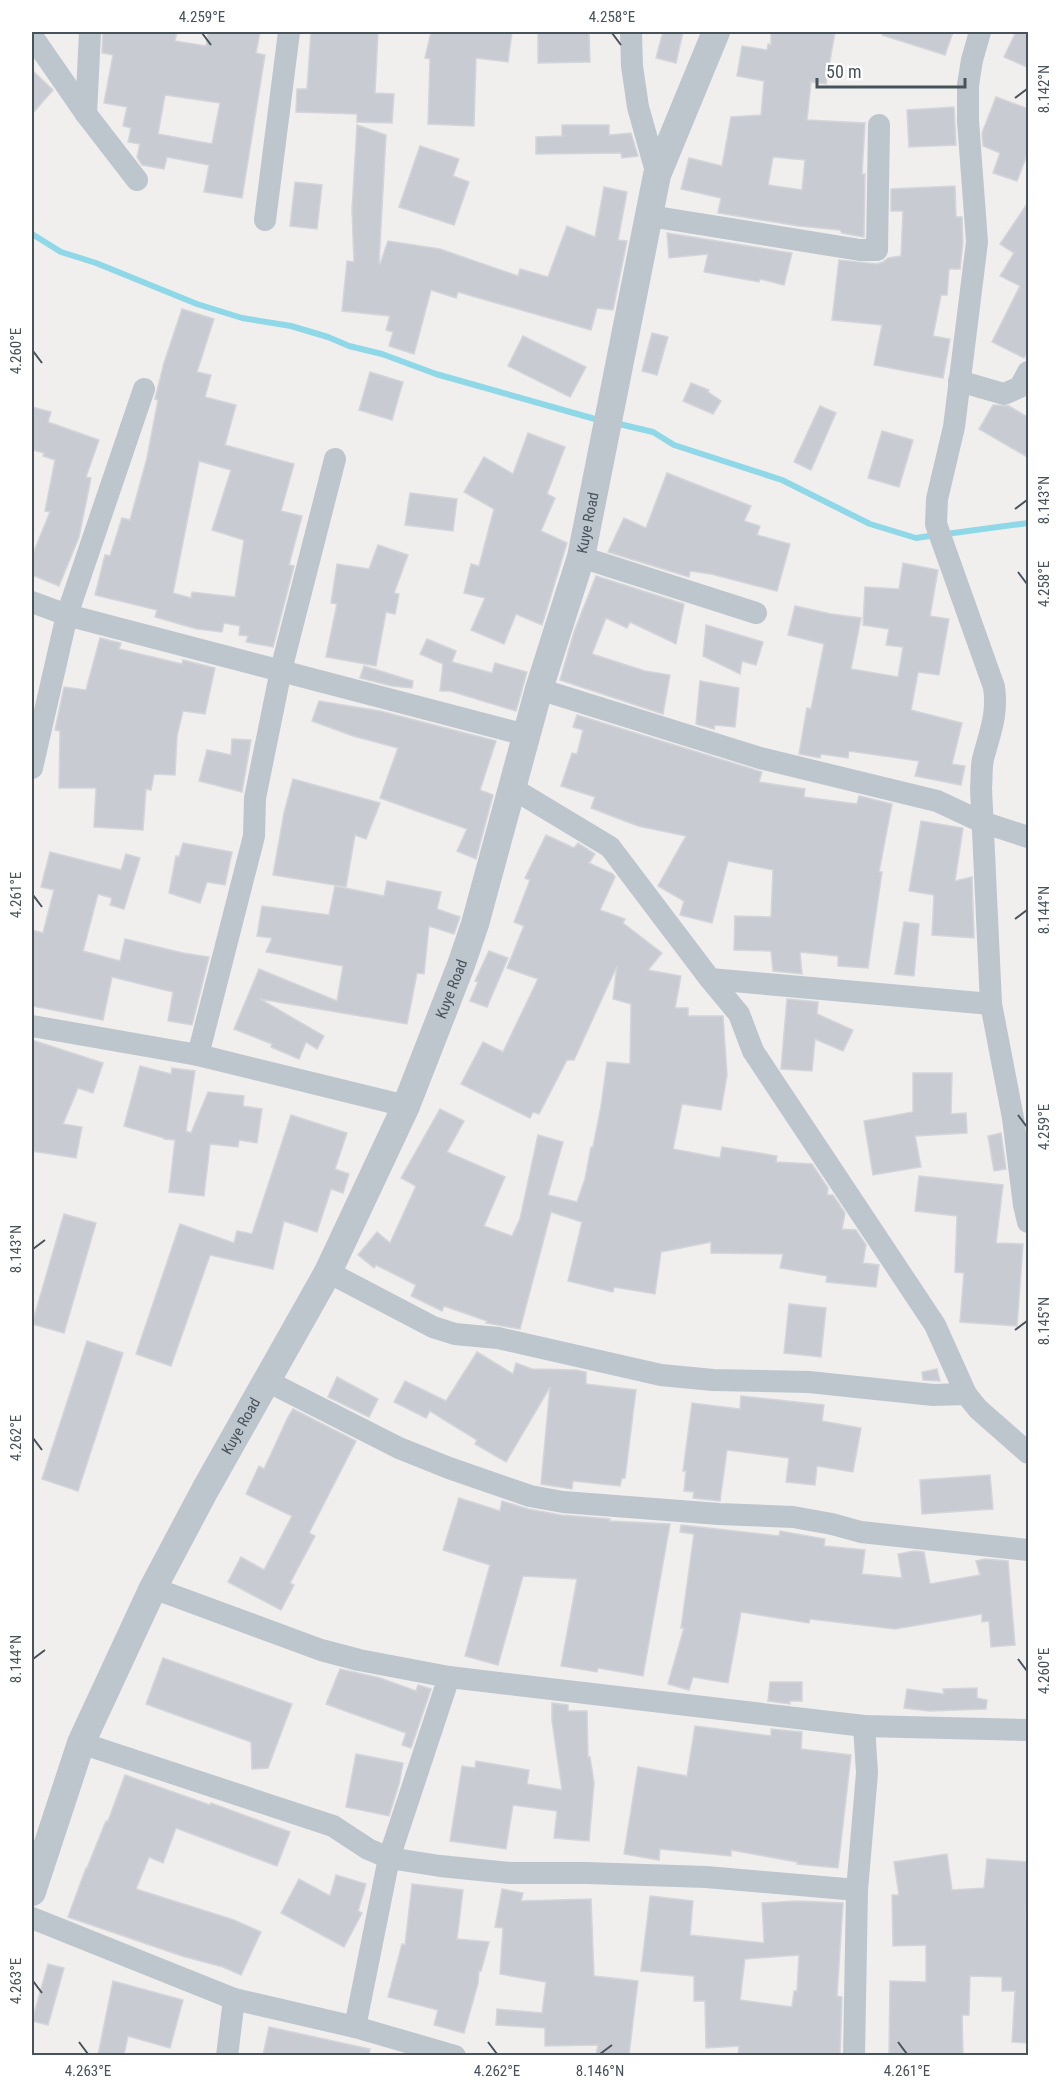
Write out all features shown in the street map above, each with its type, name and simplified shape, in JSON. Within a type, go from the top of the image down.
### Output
[{"type":"street","points":[[86,114],[90,32]]},
{"type":"street","points":[[265,220],[289,32]]},
{"type":"street","points":[[631,32],[632,66],[638,107],[657,175]]},
{"type":"street","name":"Kuye Road","points":[[32,1892],[81,1743],[153,1588],[205,1490],[328,1272],[406,1106],[461,965],[475,924],[539,689],[581,557],[657,175],[716,32]]},
{"type":"street","points":[[980,32],[968,85],[968,121],[977,242],[954,427],[938,499],[936,524],[994,687],[997,705],[983,761],[982,822],[991,1004],[1021,1118],[1024,1205],[1029,1222]]},
{"type":"street","points":[[32,36],[86,114],[137,180]]},
{"type":"street","points":[[650,216],[860,250],[878,250],[879,125]]},
{"type":"street","points":[[959,381],[1004,394],[1020,387],[1029,372]]},
{"type":"street","points":[[32,768],[67,615],[144,389]]},
{"type":"street","points":[[198,1055],[254,836],[255,798],[281,670],[334,459]]},
{"type":"street","points":[[581,557],[756,613]]},
{"type":"street","points":[[32,603],[67,615],[526,735]]},
{"type":"street","points":[[539,689],[760,758],[937,801],[982,822],[1029,837]]},
{"type":"street","points":[[512,788],[610,847],[739,1014],[753,1051],[935,1325],[966,1394],[978,1409],[1029,1453]]},
{"type":"street","points":[[710,979],[991,1004]]},
{"type":"street","points":[[32,1026],[198,1055],[406,1106]]},
{"type":"street","points":[[328,1272],[434,1327],[455,1334],[498,1338],[661,1375],[712,1380],[809,1382],[933,1395],[966,1394]]},
{"type":"street","points":[[267,1381],[399,1448],[530,1496],[596,1505],[793,1517],[861,1532],[1029,1550]]},
{"type":"street","points":[[153,1588],[321,1650],[369,1662],[449,1677],[864,1726],[1029,1730]]},
{"type":"street","points":[[355,2027],[389,1858],[449,1677]]},
{"type":"street","points":[[854,2055],[857,1890],[867,1773],[864,1726]]},
{"type":"street","points":[[81,1743],[333,1826],[368,1849],[389,1858],[510,1873],[706,1877],[857,1890]]},
{"type":"street","points":[[32,1918],[234,1999],[355,2027],[455,2055]]},
{"type":"street","points":[[227,2055],[234,1999]]},
{"type":"building","points":[[103,32],[177,32],[175,41],[206,46],[208,32],[260,32],[256,53],[265,55],[242,198],[204,192],[209,165],[167,157],[164,169],[142,165],[137,157],[140,144],[128,142],[131,128],[123,126],[127,107],[104,103],[113,55],[102,53]],"holes":[[[165,95],[220,103],[212,144],[158,134]]]},
{"type":"building","points":[[311,32],[378,32],[375,93],[394,94],[392,123],[357,122],[357,114],[296,112],[297,89],[307,89]]},
{"type":"building","points":[[431,32],[512,32],[508,62],[476,58],[474,126],[428,124],[430,59],[425,58]]},
{"type":"building","points":[[538,32],[589,32],[590,62],[538,63]]},
{"type":"building","points":[[663,32],[683,32],[676,63],[656,58]]},
{"type":"building","points":[[771,32],[835,32],[826,84],[811,82],[807,120],[865,123],[862,174],[865,174],[864,237],[842,233],[840,230],[718,213],[721,198],[681,189],[689,158],[722,166],[731,117],[761,115],[764,81],[737,76],[742,46],[767,50],[768,44],[771,45]],"holes":[[[773,157],[805,160],[802,190],[768,185]]]},
{"type":"building","points":[[883,32],[953,32],[945,55],[882,35]]},
{"type":"building","points":[[1016,32],[1029,32],[1029,68],[1004,57]]},
{"type":"building","points":[[32,70],[53,90],[32,114]]},
{"type":"building","points":[[996,97],[1029,109],[1029,150],[1017,181],[993,173],[1000,153],[983,146],[982,133]]},
{"type":"building","points":[[954,107],[956,145],[909,147],[907,110]]},
{"type":"building","points":[[357,125],[386,135],[380,264],[388,241],[440,249],[518,276],[520,269],[548,277],[567,226],[595,237],[604,187],[627,192],[618,240],[627,241],[613,310],[597,308],[591,330],[458,292],[456,298],[431,290],[414,354],[389,346],[393,332],[386,330],[390,316],[342,311],[347,261],[354,262],[352,209]]},
{"type":"building","points":[[562,125],[609,125],[609,135],[631,133],[638,156],[622,158],[621,153],[536,154],[536,137],[562,136]]},
{"type":"building","points":[[420,146],[459,159],[453,176],[469,182],[454,225],[399,207]]},
{"type":"building","points":[[295,182],[322,185],[317,229],[290,226]]},
{"type":"building","points":[[955,186],[956,217],[962,217],[963,242],[960,269],[949,269],[947,295],[941,295],[933,336],[950,339],[943,378],[874,365],[882,325],[832,320],[839,260],[877,264],[888,258],[901,256],[903,211],[891,211],[891,189]]},
{"type":"building","points":[[1029,201],[1029,349],[1024,358],[992,342],[1020,286],[1000,276],[1014,253],[1000,244]]},
{"type":"building","points":[[667,233],[792,253],[784,285],[760,279],[759,282],[704,272],[708,254],[669,258]]},
{"type":"building","points":[[182,309],[214,319],[197,372],[211,375],[205,397],[236,405],[225,445],[294,464],[281,511],[302,516],[289,565],[294,566],[273,647],[246,642],[248,636],[239,635],[240,626],[224,623],[222,632],[197,629],[155,617],[157,610],[95,595],[105,555],[110,556],[122,518],[130,520],[147,458],[158,400],[155,399]],"holes":[[[199,461],[231,470],[212,530],[244,540],[235,597],[192,592],[191,598],[173,593]]]},
{"type":"building","points":[[652,333],[668,337],[657,375],[642,371]]},
{"type":"building","points":[[523,336],[586,367],[570,397],[508,366]]},
{"type":"building","points":[[370,372],[403,382],[392,420],[359,410]]},
{"type":"building","points":[[691,383],[709,390],[708,392],[721,401],[713,414],[683,401]]},
{"type":"building","points":[[993,405],[1009,406],[1029,418],[1029,458],[979,429]]},
{"type":"building","points":[[820,406],[836,413],[811,470],[794,462]]},
{"type":"building","points":[[32,407],[51,412],[48,422],[99,440],[86,477],[91,478],[79,537],[59,586],[32,575],[32,556],[50,512],[45,511],[55,460],[43,456],[44,453],[32,450]]},
{"type":"building","points":[[882,431],[913,440],[899,487],[868,478]]},
{"type":"building","points":[[528,433],[565,447],[547,494],[555,498],[541,531],[567,543],[542,625],[516,614],[504,644],[471,630],[485,598],[464,593],[471,564],[479,566],[494,509],[464,492],[484,457],[513,474]]},
{"type":"building","points":[[667,473],[751,506],[744,521],[760,526],[757,535],[790,544],[777,591],[711,574],[690,571],[689,577],[608,552],[624,518],[646,528]]},
{"type":"building","points":[[410,493],[457,499],[453,531],[405,525]]},
{"type":"building","points":[[378,545],[408,555],[394,593],[399,594],[395,614],[386,612],[376,666],[326,657],[337,604],[331,603],[337,564],[369,569]]},
{"type":"building","points":[[903,563],[938,570],[930,616],[949,619],[939,675],[918,672],[911,710],[962,723],[952,764],[965,766],[961,785],[915,776],[919,761],[849,751],[848,758],[821,754],[820,758],[799,754],[807,708],[811,709],[824,644],[788,635],[795,606],[861,618],[851,669],[898,677],[903,647],[886,645],[889,629],[863,625],[865,587],[899,589]]},
{"type":"building","points":[[596,576],[684,604],[676,644],[630,622],[627,628],[606,618],[592,654],[645,671],[670,675],[663,714],[560,680],[574,632]]},
{"type":"building","points":[[706,625],[763,642],[756,665],[742,661],[740,674],[703,656]]},
{"type":"building","points":[[100,638],[121,643],[119,649],[182,664],[183,660],[215,668],[205,714],[183,711],[177,736],[175,775],[154,774],[151,790],[146,789],[143,830],[94,827],[96,788],[59,788],[60,731],[55,730],[64,687],[86,690]]},
{"type":"building","points":[[427,639],[456,651],[452,662],[492,673],[495,663],[527,672],[516,711],[450,691],[440,691],[443,664],[420,654]]},
{"type":"building","points":[[364,666],[413,681],[412,688],[392,686],[360,678]]},
{"type":"building","points":[[700,681],[739,688],[735,727],[715,725],[714,729],[696,724]]},
{"type":"building","points":[[319,701],[380,711],[496,741],[480,790],[493,795],[476,859],[457,851],[467,829],[380,798],[398,748],[353,736],[312,721]]},
{"type":"building","points":[[577,715],[762,772],[759,782],[805,789],[804,797],[857,804],[859,796],[892,804],[879,872],[882,872],[868,968],[838,966],[838,956],[800,952],[802,974],[773,971],[771,951],[734,950],[735,916],[771,917],[773,870],[728,861],[712,923],[680,915],[684,901],[658,886],[686,836],[638,826],[591,808],[595,797],[561,786],[572,753],[577,754],[583,730],[573,727]]},
{"type":"building","points":[[232,739],[251,740],[242,792],[199,781],[207,750],[231,755]]},
{"type":"building","points":[[293,779],[380,803],[366,839],[355,835],[346,887],[273,875],[284,813]]},
{"type":"building","points":[[921,821],[963,828],[955,881],[972,877],[974,938],[932,935],[934,895],[909,891]]},
{"type":"building","points":[[546,835],[574,848],[578,843],[595,854],[589,863],[613,874],[615,877],[600,910],[625,919],[623,923],[662,953],[648,970],[681,976],[675,1008],[688,1008],[688,1016],[723,1016],[727,1075],[721,1110],[682,1104],[673,1149],[720,1158],[722,1147],[777,1156],[776,1162],[812,1164],[828,1188],[827,1195],[833,1195],[845,1213],[842,1229],[856,1230],[866,1245],[863,1263],[879,1265],[876,1287],[826,1282],[827,1276],[780,1268],[783,1254],[711,1253],[711,1242],[661,1252],[655,1294],[614,1287],[613,1292],[568,1281],[582,1222],[551,1212],[520,1329],[486,1323],[487,1321],[444,1306],[442,1311],[411,1296],[416,1285],[376,1265],[374,1268],[358,1255],[377,1232],[390,1243],[416,1186],[401,1178],[440,1109],[464,1121],[447,1152],[505,1177],[484,1226],[512,1236],[520,1219],[538,1135],[563,1142],[548,1195],[577,1202],[585,1179],[591,1147],[593,1147],[607,1062],[630,1064],[631,1004],[613,999],[617,966],[574,1060],[567,1060],[539,1114],[533,1112],[530,1118],[461,1084],[483,1042],[503,1052],[538,979],[507,968],[524,926],[514,922],[530,880],[525,878]]},
{"type":"building","points":[[183,843],[232,852],[225,885],[207,882],[200,903],[169,893],[176,856],[179,857]]},
{"type":"building","points":[[50,852],[121,870],[126,854],[140,858],[124,909],[110,905],[112,898],[98,894],[83,951],[120,961],[125,939],[209,957],[192,1025],[168,1021],[173,992],[112,977],[103,1020],[32,1006],[32,930],[43,933],[54,890],[41,887]]},
{"type":"building","points":[[387,881],[441,892],[437,909],[460,917],[454,934],[429,926],[424,974],[417,973],[407,1024],[260,999],[324,1036],[317,1049],[306,1042],[299,1059],[271,1047],[272,1044],[234,1029],[259,969],[337,1001],[343,966],[266,952],[272,938],[257,936],[262,906],[329,915],[335,886],[384,896]]},
{"type":"building","points":[[904,922],[919,924],[914,976],[895,974]]},
{"type":"building","points":[[489,951],[508,958],[487,1007],[470,1001],[478,982],[475,981]]},
{"type":"building","points":[[787,999],[818,1002],[817,1014],[853,1030],[843,1051],[815,1039],[812,1071],[781,1069]]},
{"type":"building","points":[[32,1040],[103,1063],[93,1093],[78,1088],[63,1124],[82,1127],[76,1158],[32,1151]]},
{"type":"building","points":[[140,1066],[171,1074],[172,1068],[195,1071],[186,1131],[191,1133],[208,1092],[244,1096],[243,1106],[262,1109],[257,1143],[239,1140],[238,1147],[210,1144],[204,1196],[169,1192],[175,1140],[164,1139],[124,1126]]},
{"type":"building","points":[[913,1073],[952,1073],[951,1114],[966,1113],[967,1133],[915,1136],[921,1167],[873,1175],[864,1121],[913,1112]]},
{"type":"building","points":[[291,1115],[347,1133],[335,1169],[349,1174],[343,1193],[331,1189],[317,1232],[284,1221],[273,1269],[210,1255],[171,1366],[136,1354],[180,1224],[234,1243],[237,1231],[252,1234]]},
{"type":"building","points":[[1001,1133],[1006,1169],[994,1171],[988,1136]]},
{"type":"building","points":[[919,1176],[1003,1185],[996,1243],[1023,1244],[1017,1326],[960,1322],[964,1273],[955,1272],[957,1216],[915,1211]]},
{"type":"building","points":[[64,1214],[96,1223],[64,1333],[32,1324]]},
{"type":"building","points":[[789,1304],[826,1308],[821,1357],[784,1353]]},
{"type":"building","points":[[87,1341],[123,1353],[78,1491],[42,1479]]},
{"type":"building","points":[[477,1352],[513,1374],[516,1363],[532,1369],[576,1370],[586,1372],[586,1384],[636,1390],[625,1478],[622,1478],[620,1486],[573,1481],[572,1489],[541,1484],[550,1387],[506,1462],[475,1444],[477,1440],[430,1411],[426,1418],[394,1402],[405,1381],[446,1401]]},
{"type":"building","points":[[937,1369],[940,1381],[923,1380],[922,1372]]},
{"type":"building","points":[[337,1377],[378,1399],[369,1417],[328,1397]]},
{"type":"building","points":[[741,1396],[824,1405],[822,1421],[861,1428],[853,1472],[817,1466],[815,1485],[786,1482],[789,1458],[727,1450],[720,1501],[693,1498],[694,1492],[684,1491],[686,1471],[683,1471],[692,1403],[740,1409]]},
{"type":"building","points":[[293,1409],[356,1441],[309,1533],[315,1536],[290,1583],[294,1585],[281,1610],[228,1582],[241,1557],[264,1570],[292,1516],[246,1494],[259,1466],[264,1469]]},
{"type":"building","points":[[990,1475],[993,1509],[922,1514],[920,1480]]},
{"type":"building","points":[[459,1498],[500,1511],[502,1501],[561,1515],[610,1519],[609,1521],[670,1524],[643,1676],[598,1668],[597,1672],[561,1666],[577,1579],[523,1576],[498,1665],[465,1656],[490,1565],[443,1550]]},
{"type":"building","points":[[681,1525],[779,1536],[780,1531],[825,1539],[824,1546],[865,1550],[862,1574],[902,1578],[898,1554],[924,1552],[930,1584],[980,1575],[976,1561],[985,1559],[1008,1561],[1015,1645],[991,1647],[989,1621],[982,1622],[982,1614],[895,1629],[810,1619],[809,1623],[741,1612],[728,1683],[693,1677],[689,1690],[668,1684],[684,1628],[681,1628],[694,1534],[680,1532]]},
{"type":"building","points":[[163,1658],[292,1704],[268,1768],[252,1769],[251,1742],[146,1704]]},
{"type":"building","points":[[340,1669],[380,1678],[416,1691],[418,1685],[431,1689],[411,1748],[402,1745],[406,1733],[326,1704]]},
{"type":"building","points":[[770,1682],[802,1682],[802,1701],[790,1701],[790,1704],[768,1701]]},
{"type":"building","points":[[977,1688],[977,1698],[987,1700],[986,1709],[929,1711],[904,1708],[907,1689],[944,1694],[943,1689]]},
{"type":"building","points":[[552,1703],[568,1705],[568,1711],[587,1711],[588,1757],[590,1757],[594,1783],[589,1841],[554,1838],[557,1811],[513,1805],[506,1849],[450,1841],[462,1766],[475,1768],[476,1761],[529,1770],[527,1784],[562,1790],[552,1721]]},
{"type":"building","points":[[695,1726],[771,1736],[771,1729],[802,1732],[801,1749],[851,1755],[838,1868],[797,1864],[797,1862],[731,1850],[731,1856],[660,1849],[659,1860],[624,1854],[638,1767],[687,1776]]},
{"type":"building","points":[[356,1754],[403,1763],[389,1816],[346,1807]]},
{"type":"building","points":[[125,1775],[290,1832],[277,1866],[176,1828],[163,1863],[149,1857],[136,1889],[234,1920],[261,1932],[241,1975],[223,1967],[182,1956],[68,1917]]},
{"type":"building","points":[[947,1854],[952,1890],[984,1888],[987,1859],[1029,1862],[1026,1920],[1029,1920],[1029,2043],[1012,2042],[1015,1991],[1002,1991],[1002,1977],[970,1976],[969,2015],[962,2015],[963,2055],[889,2055],[890,1981],[926,1982],[926,1945],[893,1946],[892,1895],[899,1895],[894,1862]]},
{"type":"building","points":[[336,1875],[366,1884],[358,1911],[362,1913],[344,1947],[281,1913],[299,1879],[330,1896]]},
{"type":"building","points":[[412,1884],[463,1890],[457,1939],[489,1942],[481,1971],[479,1971],[478,1983],[464,2033],[434,2025],[438,2010],[388,1997],[402,1944],[405,1945]]},
{"type":"building","points":[[502,1889],[523,1893],[521,1901],[591,1899],[594,1976],[638,1981],[629,2055],[596,2055],[598,2045],[545,2046],[545,2028],[496,2025],[497,2009],[542,2013],[546,1982],[500,1974],[503,1928],[495,1927]]},
{"type":"building","points":[[650,1896],[693,1901],[690,1935],[764,1943],[762,1903],[797,1901],[843,1903],[837,1996],[842,1997],[840,2055],[738,2055],[739,2046],[706,2048],[705,2001],[694,2001],[694,1976],[641,1971]],"holes":[[[799,1955],[797,1991],[794,1991],[792,2007],[740,2000],[745,1959]]]},
{"type":"building","points":[[48,1964],[64,1968],[48,2025],[32,2021]]},
{"type":"building","points":[[113,1981],[183,2000],[170,2048],[128,2036],[124,2055],[98,2055]]},
{"type":"building","points":[[269,2027],[370,2049],[369,2055],[263,2055]]},
{"type":"waterway","points":[[32,234],[61,252],[96,263],[197,304],[242,318],[291,326],[349,346],[382,354],[436,374],[602,421]]},
{"type":"waterway","points":[[615,423],[653,432],[674,445],[782,480],[870,524],[916,538],[936,535]]},
{"type":"waterway","points":[[946,534],[1028,523]]}]
